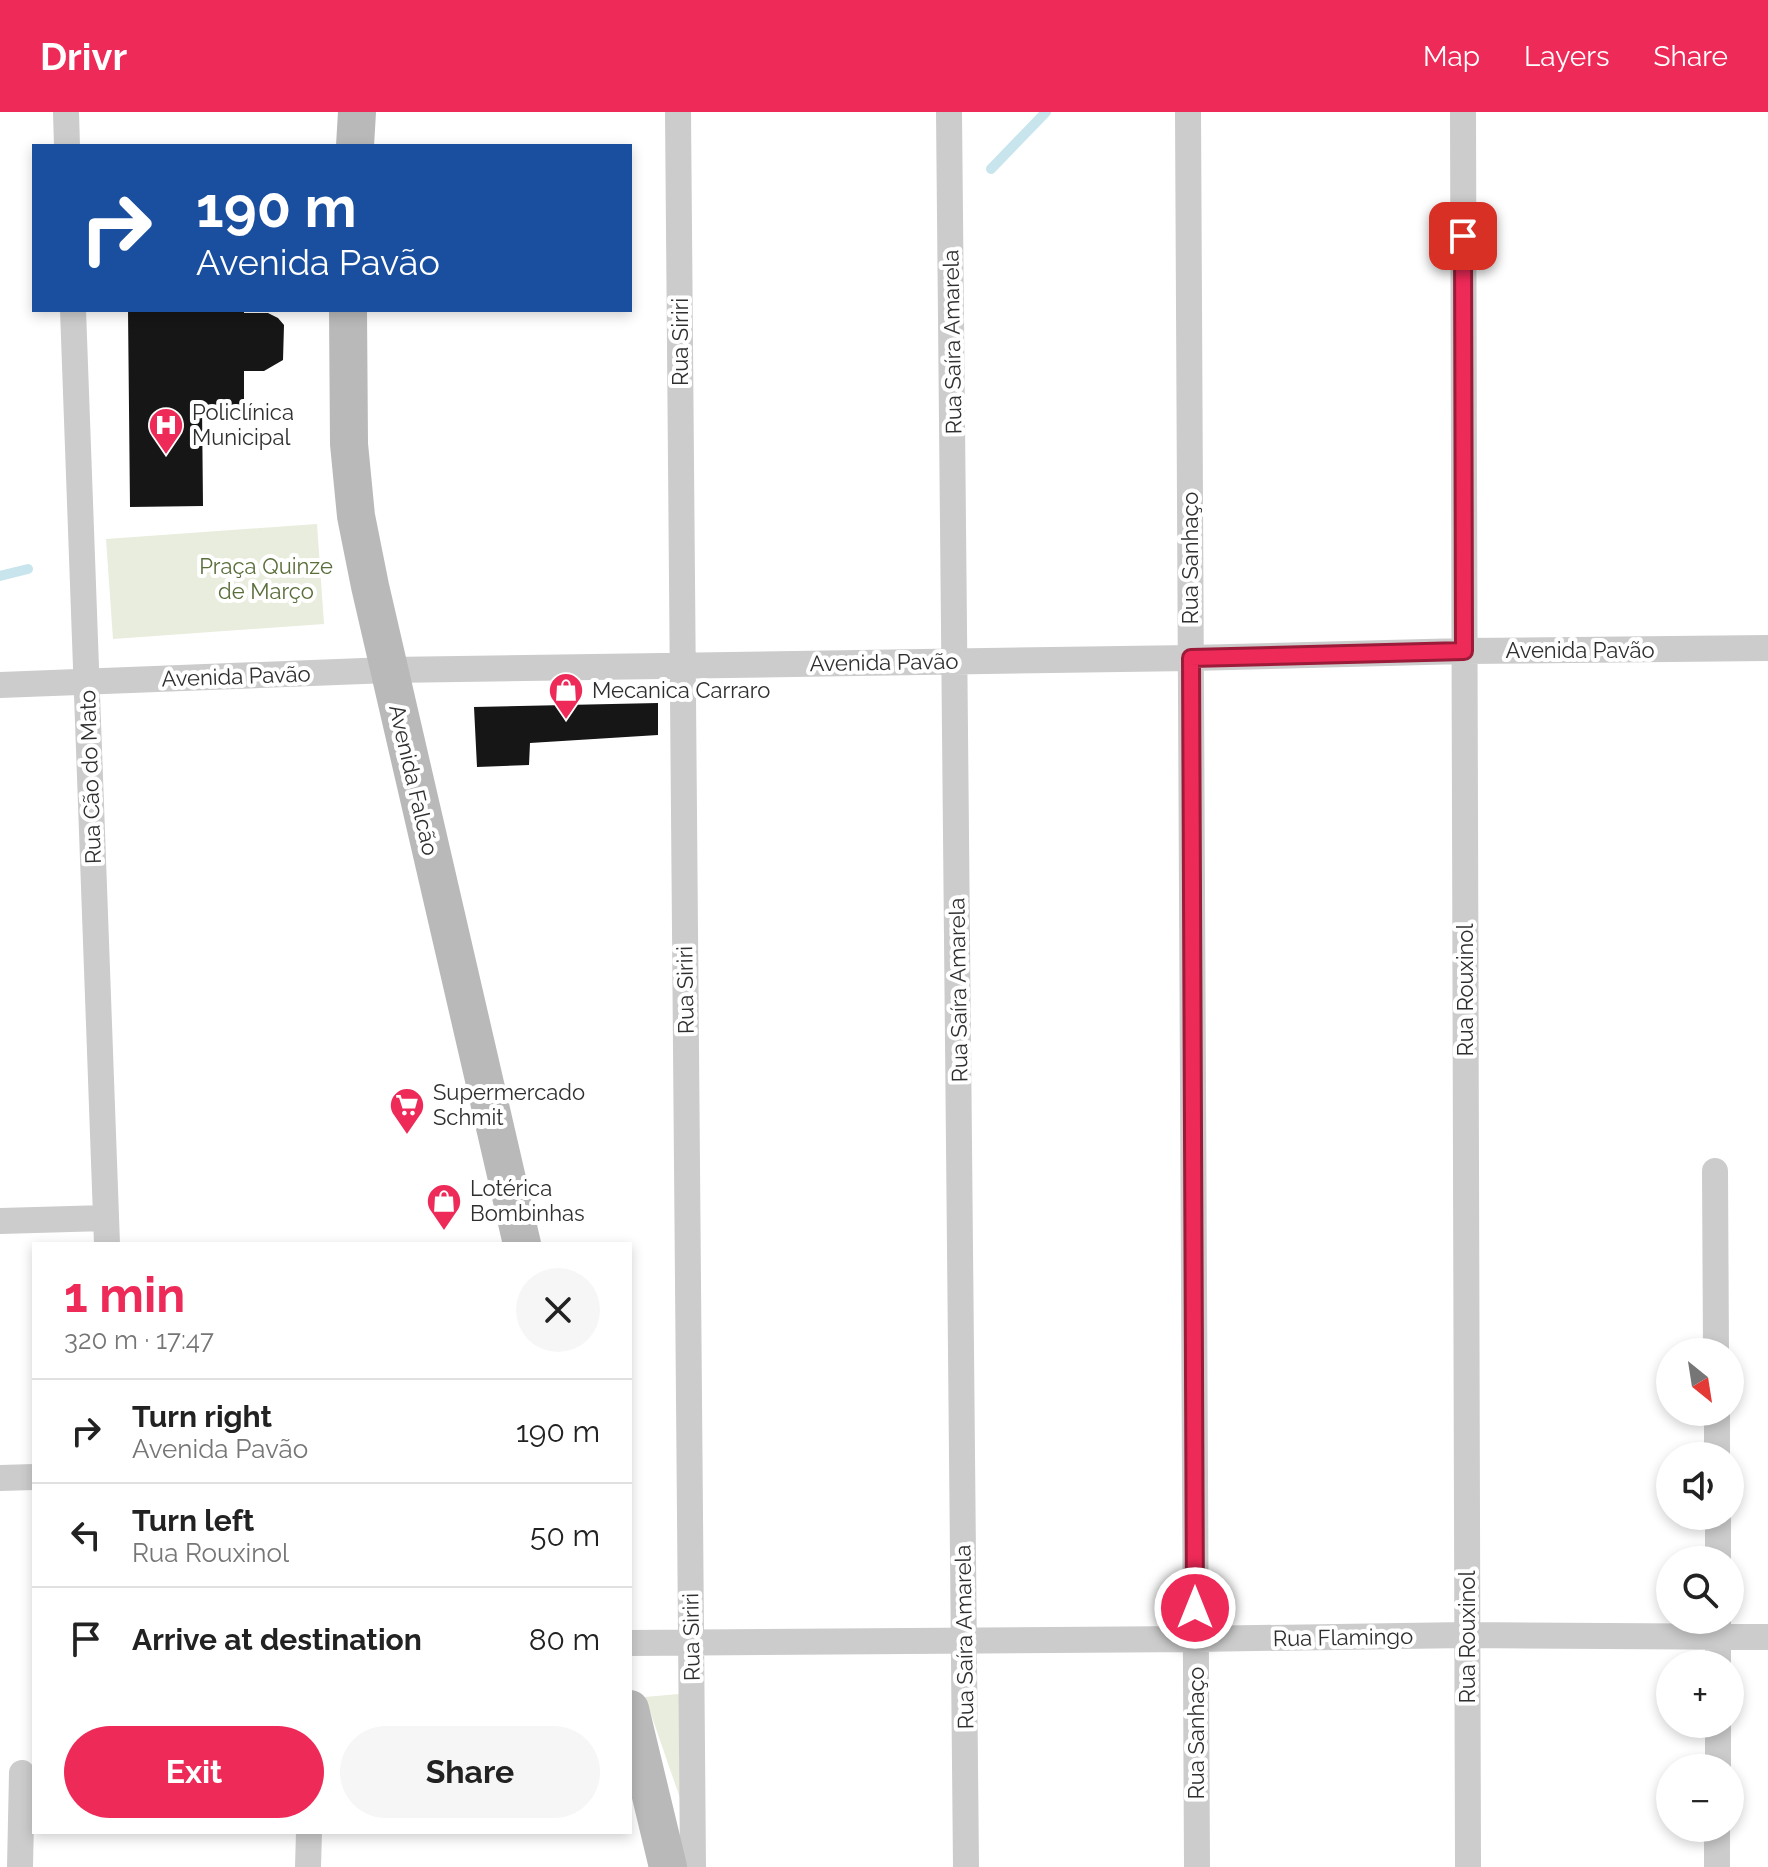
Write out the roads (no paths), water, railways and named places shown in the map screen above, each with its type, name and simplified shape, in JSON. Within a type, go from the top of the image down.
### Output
[{"type":"main road","points":[[355,144],[357,112]]},
{"type":"main road","name":"Avenida Falcão","points":[[348,312],[349,444],[356,516],[522,1242]]},
{"type":"main road","points":[[632,1717],[668,1867]]},
{"type":"street","points":[[66,112],[67,144]]},
{"type":"street","name":"Rua Siriri","points":[[678,112],[693,1867]]},
{"type":"street","name":"Rua Saíra Amarela","points":[[949,112],[966,1867]]},
{"type":"street","name":"Rua Sanhaço","points":[[1188,112],[1197,1867]]},
{"type":"street","name":"Rua Rouxinol","points":[[1463,112],[1468,1867]]},
{"type":"street","name":"Rua Cão do Mato","points":[[73,312],[107,1231]]},
{"type":"street","name":"Avenida Pavão","points":[[0,685],[389,670],[1768,648]]},
{"type":"street","points":[[1715,1171],[1716,1338]]},
{"type":"street","points":[[0,1221],[107,1231]]},
{"type":"street","points":[[0,1478],[32,1477]]},
{"type":"street","name":"Rua Flamingo","points":[[632,1643],[1195,1639],[1656,1630]]},
{"type":"street","name":"Rua Flamingo","points":[[1744,1633],[1768,1637]]},
{"type":"street","points":[[19,1773],[20,1867]]},
{"type":"street","points":[[308,1867],[309,1834]]},
{"type":"street","points":[[1717,1842],[1717,1867]]},
{"type":"waterway","points":[[991,169],[1046,112]]},
{"type":"waterway","points":[[0,576],[28,569]]},
{"type":"place","name":"Policlínica Municipal","points":[[166,456]]},
{"type":"place","name":"Mecanica Carraro","points":[[566,721]]},
{"type":"place","name":"Supermercado Schmit","points":[[407,1136]]},
{"type":"place","name":"Lotérica Bombinhas","points":[[444,1232]]},
{"type":"park label","name":"Praça Quinze de Março","points":[[266,578]]}]
